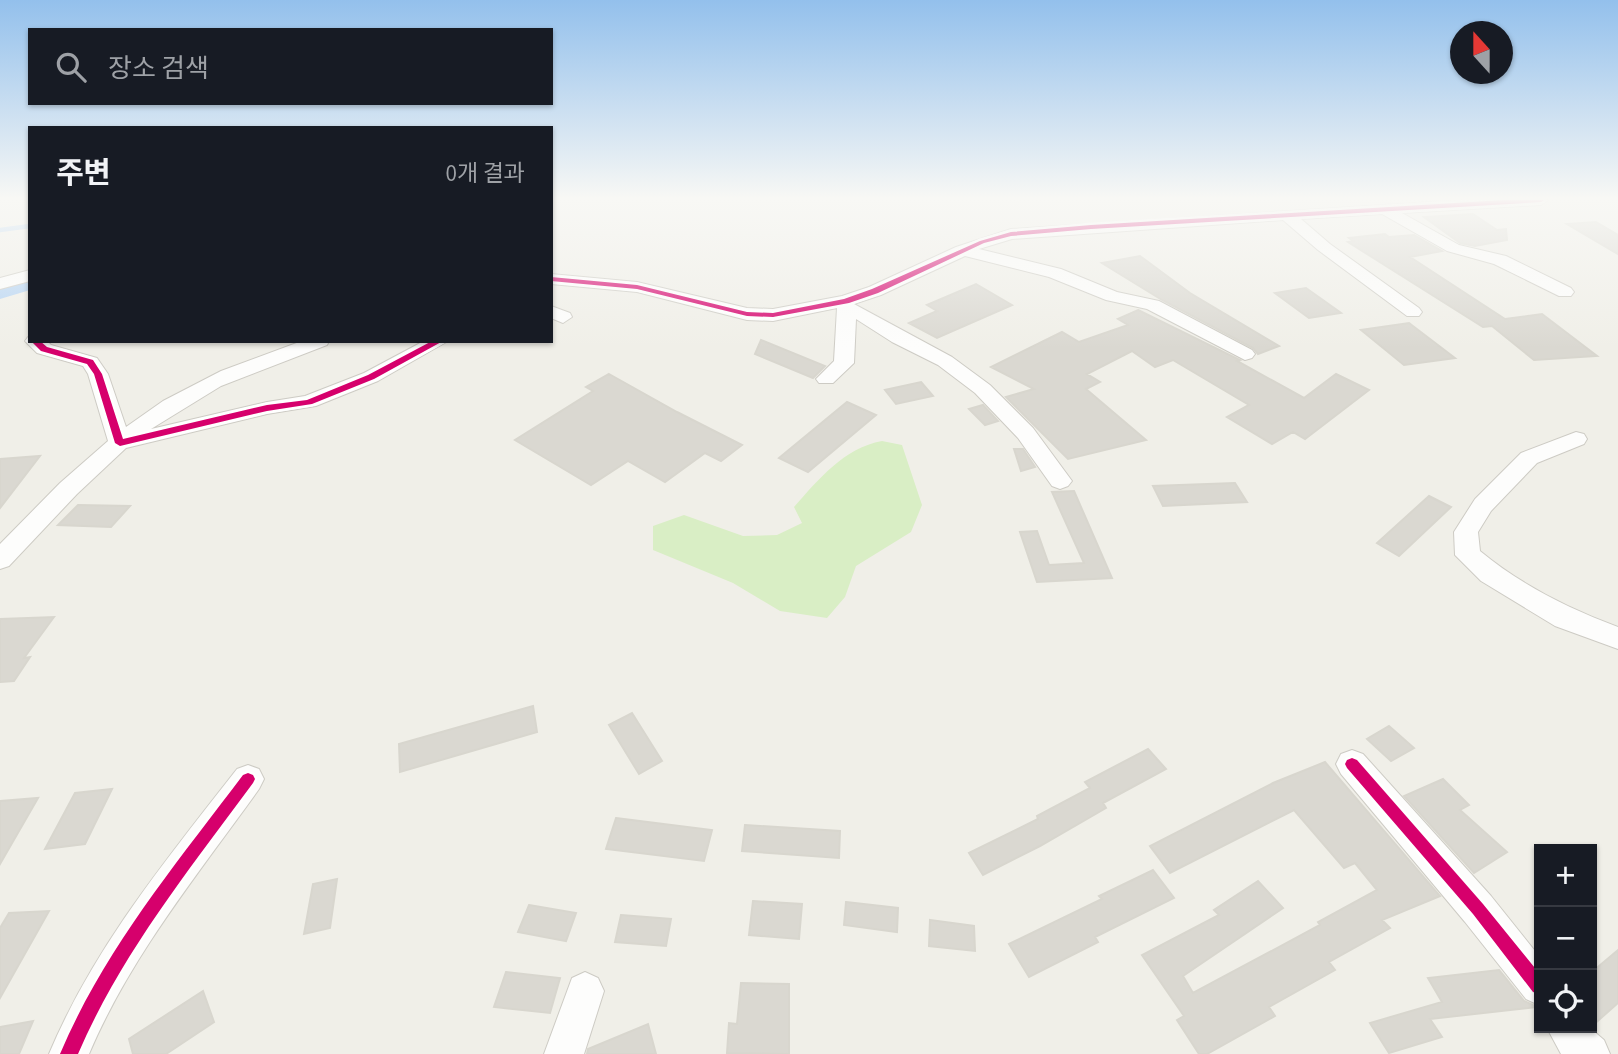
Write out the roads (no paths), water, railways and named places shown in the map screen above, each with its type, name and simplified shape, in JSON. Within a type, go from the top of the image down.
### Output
[{"type":"street","points":[[1327,249],[1413,312]]},
{"type":"street","points":[[1457,249],[1500,260],[1565,292]]},
{"type":"street","points":[[553,279],[638,287],[747,314],[773,315],[845,306],[962,250],[1061,275],[1112,296],[1166,310],[1244,354]]},
{"type":"street","points":[[0,284],[28,276]]},
{"type":"street","points":[[826,379],[844,363],[845,306]]},
{"type":"street","points":[[845,306],[951,364],[978,386],[1046,458],[1060,481]]},
{"type":"street","points":[[38,343],[44,349],[90,362],[98,374],[120,443]]},
{"type":"street","points":[[0,560],[71,485],[162,411],[201,388],[315,343]]},
{"type":"street","points":[[120,443],[267,408],[309,402],[371,377],[435,343]]},
{"type":"street","points":[[1576,439],[1528,458],[1483,505],[1466,532],[1468,555],[1490,574],[1565,620],[1618,638]]},
{"type":"street","points":[[1352,764],[1478,909],[1534,980]]},
{"type":"street","points":[[69,1054],[86,1011],[129,941],[248,779]]},
{"type":"street","points":[[564,1054],[585,991]]},
{"type":"street","points":[[1570,1033],[1582,1049],[1590,1054]]},
{"type":"waterway","points":[[0,294],[28,286]]}]
